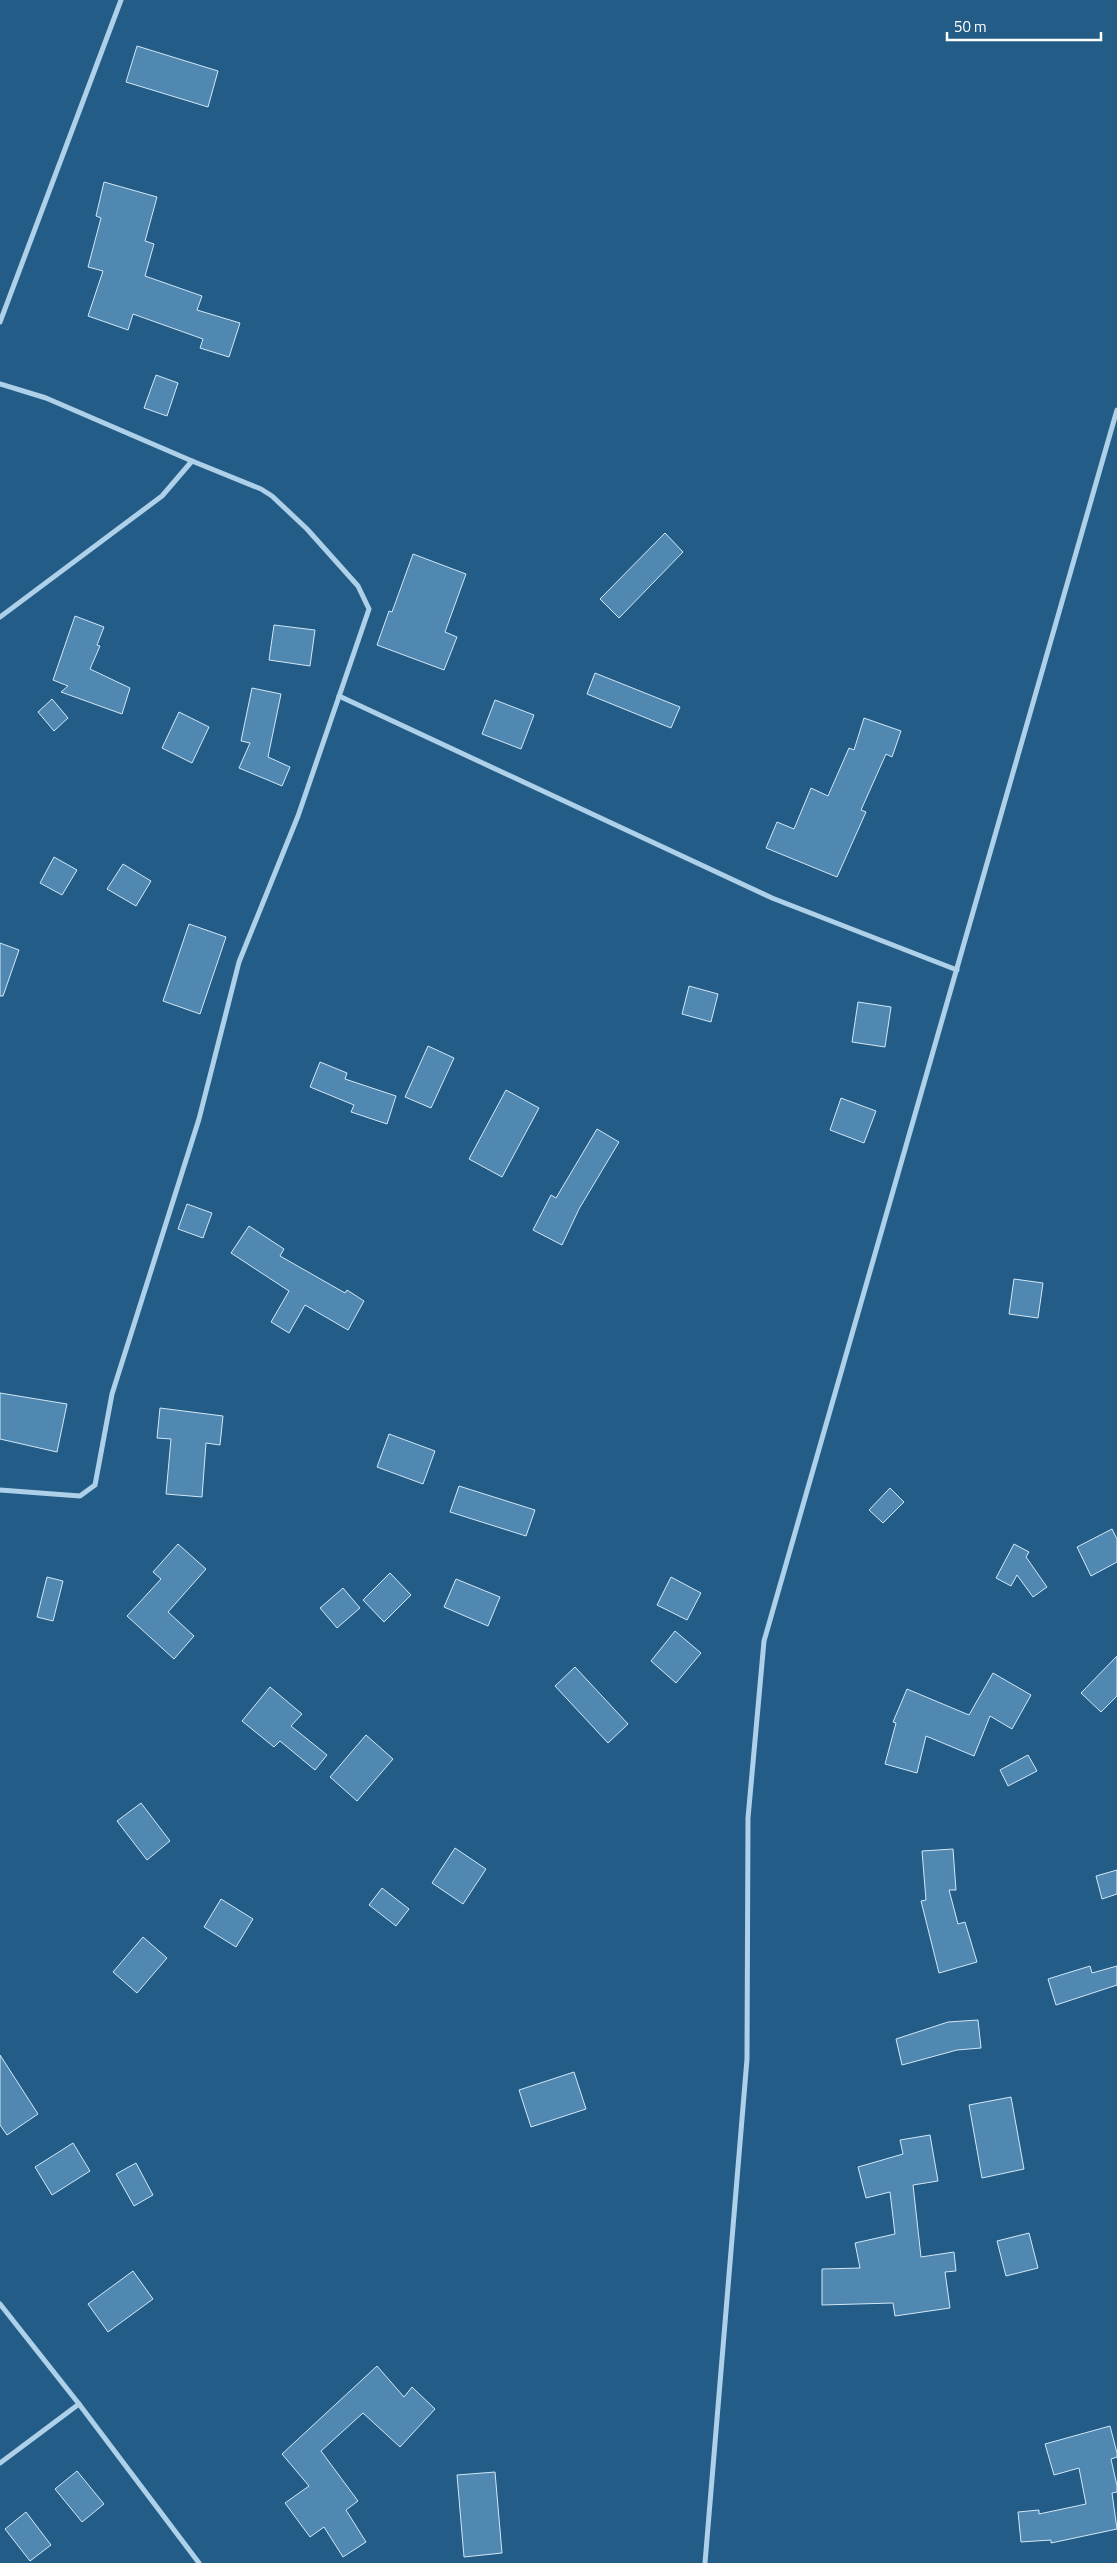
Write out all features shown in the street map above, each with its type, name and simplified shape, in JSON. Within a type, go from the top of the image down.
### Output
[{"type":"street","points":[[0,322],[121,0]]},
{"type":"street","points":[[0,384],[46,398],[261,489],[272,496],[307,529],[358,586],[369,609],[298,816],[240,962],[199,1119],[112,1394],[95,1485],[80,1496],[0,1490]]},
{"type":"street","points":[[706,2563],[747,2059],[748,1818],[764,1641],[1117,410]]},
{"type":"street","points":[[0,617],[162,496],[192,461]]},
{"type":"street","points":[[339,696],[772,898],[957,970]]},
{"type":"street","points":[[0,2304],[79,2404],[199,2563]]},
{"type":"street","points":[[0,2463],[79,2404]]},
{"type":"building","points":[[137,46],[218,71],[208,107],[126,82]]},
{"type":"building","points":[[104,182],[157,197],[145,241],[154,244],[145,276],[202,296],[197,310],[240,323],[229,357],[200,348],[203,339],[133,314],[128,330],[88,316],[103,271],[88,267],[101,218],[96,216]]},
{"type":"building","points":[[156,375],[178,383],[167,416],[144,408]]},
{"type":"building","points":[[665,533],[683,552],[619,618],[600,599]]},
{"type":"building","points":[[413,554],[466,574],[445,632],[457,637],[444,670],[377,645],[389,611],[392,612]]},
{"type":"building","points":[[75,616],[104,627],[97,645],[100,646],[90,669],[130,688],[122,714],[61,692],[68,686],[53,680]]},
{"type":"building","points":[[274,625],[315,630],[310,666],[269,660]]},
{"type":"building","points":[[595,673],[680,707],[671,728],[587,694]]},
{"type":"building","points":[[252,688],[281,694],[268,757],[290,767],[282,786],[239,768],[250,743],[241,741]]},
{"type":"building","points":[[52,699],[68,718],[54,731],[38,712]]},
{"type":"building","points":[[495,700],[534,715],[521,749],[482,734]]},
{"type":"building","points":[[179,712],[209,727],[192,763],[162,748]]},
{"type":"building","points":[[864,718],[901,731],[892,757],[886,754],[861,810],[866,812],[837,877],[766,848],[777,822],[794,829],[811,788],[828,796],[849,748],[854,750]]},
{"type":"building","points":[[54,857],[77,870],[62,895],[40,883]]},
{"type":"building","points":[[123,864],[151,881],[136,906],[107,889]]},
{"type":"building","points":[[189,924],[226,937],[200,1014],[163,1001]]},
{"type":"building","points":[[0,943],[19,950],[3,996],[0,996]]},
{"type":"building","points":[[689,986],[718,994],[711,1022],[682,1014]]},
{"type":"building","points":[[858,1002],[891,1007],[885,1047],[852,1042]]},
{"type":"building","points":[[428,1046],[454,1058],[431,1108],[405,1097]]},
{"type":"building","points":[[320,1062],[347,1073],[345,1079],[396,1096],[387,1124],[351,1112],[354,1105],[310,1087]]},
{"type":"building","points":[[506,1090],[539,1108],[502,1177],[469,1159]]},
{"type":"building","points":[[841,1098],[876,1111],[864,1143],[830,1130]]},
{"type":"building","points":[[597,1129],[619,1142],[579,1209],[562,1245],[533,1230],[551,1195],[556,1198]]},
{"type":"building","points":[[187,1204],[212,1213],[203,1238],[178,1229]]},
{"type":"building","points":[[249,1226],[284,1249],[280,1256],[345,1293],[347,1290],[364,1301],[348,1330],[305,1305],[289,1333],[271,1322],[289,1291],[231,1253]]},
{"type":"building","points":[[1014,1279],[1043,1283],[1038,1318],[1009,1314]]},
{"type":"building","points":[[0,1393],[67,1404],[57,1452],[0,1439]]},
{"type":"building","points":[[160,1408],[223,1416],[220,1445],[206,1443],[202,1497],[166,1494],[171,1439],[157,1438]]},
{"type":"building","points":[[389,1434],[435,1451],[423,1484],[377,1467]]},
{"type":"building","points":[[459,1486],[535,1510],[526,1536],[450,1512]]},
{"type":"building","points":[[890,1488],[904,1502],[883,1523],[869,1510]]},
{"type":"building","points":[[1112,1529],[1117,1539],[1117,1562],[1091,1576],[1077,1547]]},
{"type":"building","points":[[178,1544],[206,1569],[168,1612],[194,1636],[174,1659],[127,1616],[161,1579],[153,1572]]},
{"type":"building","points":[[1014,1544],[1029,1552],[1026,1557],[1047,1587],[1033,1597],[1017,1575],[1011,1586],[996,1578]]},
{"type":"building","points":[[390,1573],[411,1595],[384,1622],[363,1600]]},
{"type":"building","points":[[47,1577],[63,1581],[53,1621],[37,1617]]},
{"type":"building","points":[[671,1577],[701,1593],[687,1620],[657,1605]]},
{"type":"building","points":[[456,1579],[500,1597],[488,1626],[444,1607]]},
{"type":"building","points":[[343,1588],[360,1608],[337,1628],[320,1608]]},
{"type":"building","points":[[675,1631],[701,1653],[676,1683],[651,1661]]},
{"type":"building","points":[[1117,1656],[1117,1696],[1101,1712],[1081,1693]]},
{"type":"building","points":[[575,1667],[628,1724],[608,1743],[555,1686]]},
{"type":"building","points":[[993,1673],[1031,1695],[1012,1729],[990,1716],[974,1756],[926,1736],[917,1773],[885,1764],[896,1723],[893,1722],[907,1689],[969,1715]]},
{"type":"building","points":[[270,1687],[302,1714],[291,1726],[327,1755],[315,1770],[280,1741],[274,1747],[242,1721]]},
{"type":"building","points":[[366,1735],[393,1759],[357,1801],[330,1777]]},
{"type":"building","points":[[1028,1755],[1037,1771],[1008,1786],[1000,1770]]},
{"type":"building","points":[[141,1803],[170,1841],[147,1860],[117,1821]]},
{"type":"building","points":[[455,1848],[486,1869],[463,1904],[432,1883]]},
{"type":"building","points":[[953,1849],[956,1890],[949,1890],[958,1924],[965,1922],[977,1962],[939,1973],[921,1901],[926,1900],[922,1851]]},
{"type":"building","points":[[1117,1870],[1117,1894],[1102,1899],[1096,1876]]},
{"type":"building","points":[[382,1888],[409,1909],[396,1926],[369,1905]]},
{"type":"building","points":[[221,1899],[253,1919],[236,1947],[204,1927]]},
{"type":"building","points":[[143,1937],[167,1958],[137,1993],[113,1972]]},
{"type":"building","points":[[1090,1966],[1092,1973],[1117,1966],[1117,1985],[1056,2005],[1048,1979]]},
{"type":"building","points":[[978,2020],[981,2048],[957,2050],[902,2065],[896,2039],[948,2022]]},
{"type":"building","points":[[0,2055],[38,2114],[7,2135],[0,2125]]},
{"type":"building","points":[[574,2072],[586,2109],[531,2127],[519,2090]]},
{"type":"building","points":[[1011,2097],[1024,2169],[982,2178],[969,2105]]},
{"type":"building","points":[[930,2135],[938,2181],[913,2185],[921,2257],[954,2252],[956,2271],[945,2272],[950,2308],[895,2316],[893,2303],[822,2305],[822,2269],[860,2268],[855,2243],[895,2234],[890,2192],[866,2198],[858,2167],[903,2154],[900,2140]]},
{"type":"building","points":[[73,2143],[90,2171],[52,2195],[35,2167]]},
{"type":"building","points":[[136,2163],[153,2195],[134,2206],[116,2174]]},
{"type":"building","points":[[1029,2233],[1038,2268],[1006,2276],[997,2241]]},
{"type":"building","points":[[133,2271],[153,2299],[108,2332],[88,2304]]},
{"type":"building","points":[[377,2366],[404,2397],[412,2387],[435,2409],[400,2447],[363,2413],[321,2451],[358,2501],[346,2510],[366,2542],[343,2557],[324,2527],[310,2537],[285,2503],[309,2486],[282,2454]]},
{"type":"building","points":[[1110,2426],[1117,2453],[1117,2457],[1111,2459],[1117,2486],[1117,2492],[1112,2493],[1117,2529],[1051,2543],[1051,2540],[1021,2542],[1018,2512],[1039,2510],[1039,2514],[1086,2504],[1079,2468],[1054,2475],[1045,2444]]},
{"type":"building","points":[[77,2471],[104,2504],[82,2522],[55,2489]]},
{"type":"building","points":[[495,2472],[502,2553],[464,2557],[457,2475]]},
{"type":"building","points":[[26,2512],[51,2545],[30,2561],[5,2529]]}]
